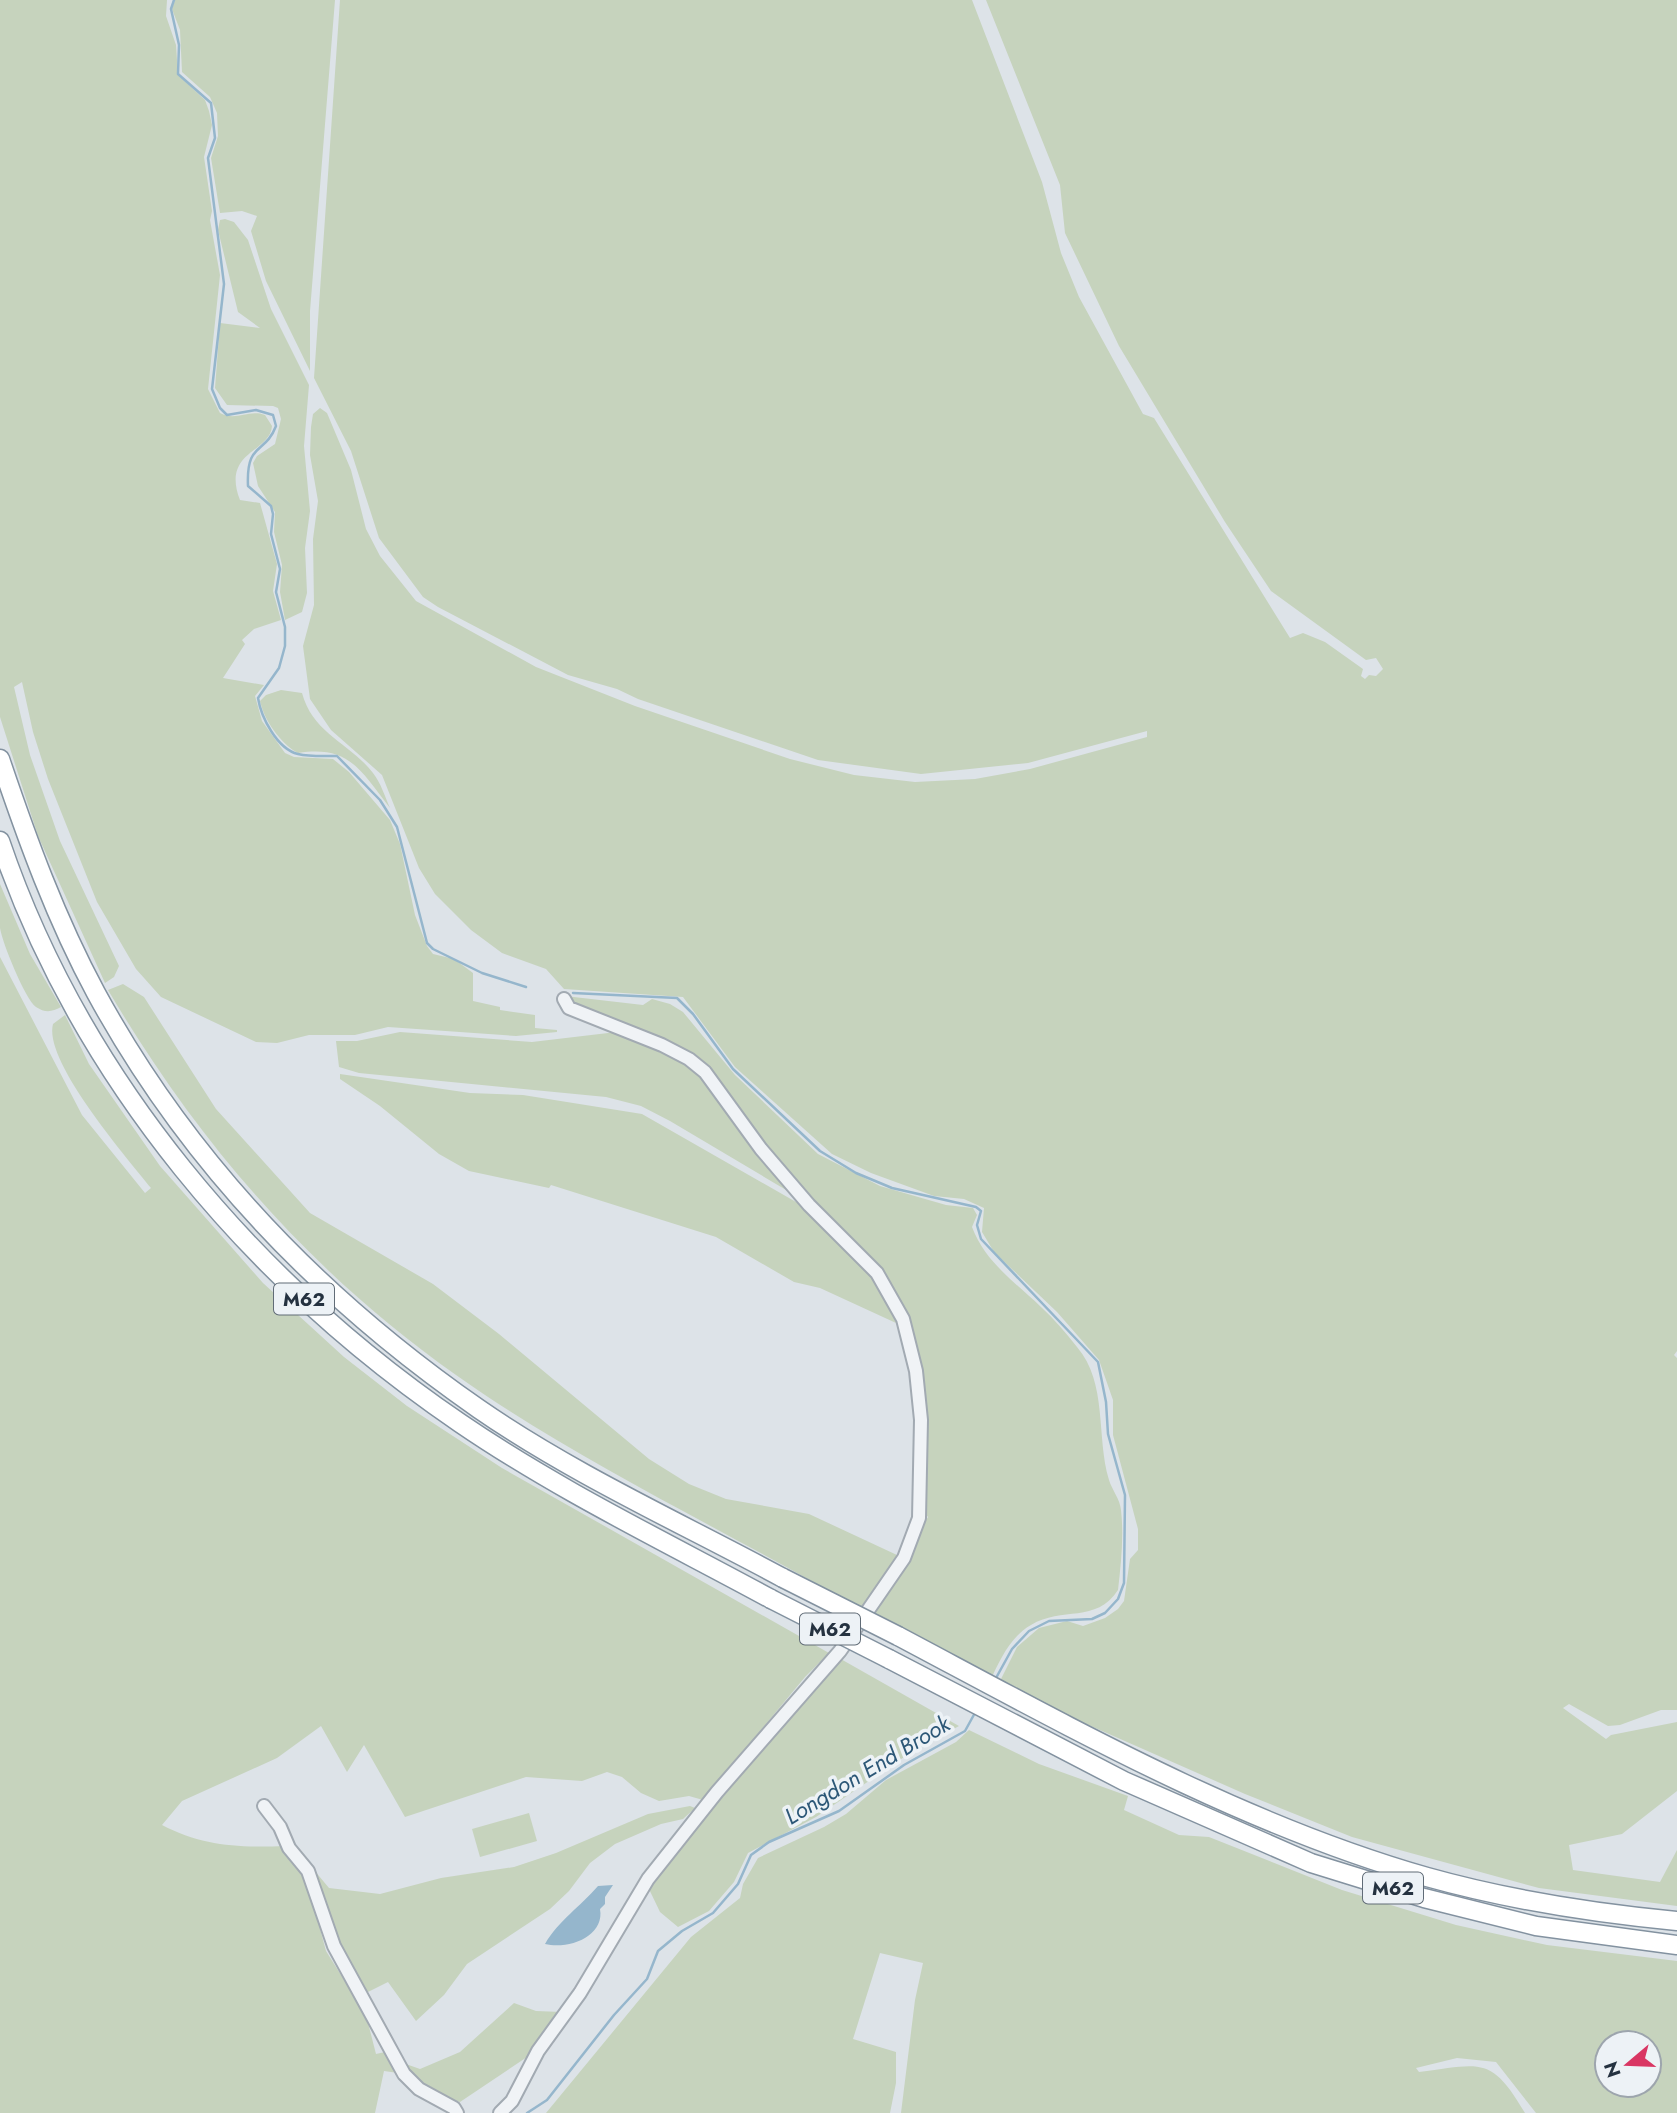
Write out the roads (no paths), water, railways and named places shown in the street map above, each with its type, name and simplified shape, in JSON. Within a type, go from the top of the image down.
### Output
[{"type":"highway","name":"M62","points":[[0,759],[35,862],[95,991],[124,1042],[166,1105],[218,1174],[301,1264],[391,1344],[481,1410],[576,1466],[783,1578],[1143,1762],[1227,1802],[1326,1843],[1427,1877],[1539,1903],[1677,1921]]},
{"type":"highway","name":"M62","points":[[0,841],[52,965],[100,1052],[195,1186],[279,1277],[362,1351],[460,1423],[564,1487],[771,1599],[1124,1781],[1311,1863],[1424,1898],[1536,1926],[1677,1945]]},
{"type":"street","points":[[500,2113],[512,2101],[538,2051],[580,1993],[648,1879],[716,1792],[840,1651],[905,1558],[919,1518],[921,1420],[916,1371],[903,1319],[877,1273],[808,1205],[761,1149],[705,1072],[690,1059],[662,1045],[569,1007],[564,999]]},
{"type":"street","points":[[264,1806],[280,1827],[289,1848],[308,1871],[334,1946],[404,2074],[419,2089],[454,2108],[457,2113]]},
{"type":"water","points":[[613,1885],[600,1909],[597,1927],[591,1934],[574,1943],[545,1944],[598,1886]]},
{"type":"waterway","name":"Longdon End Brook","points":[[174,0],[171,9],[179,45],[178,74],[211,103],[215,138],[208,158],[224,284],[212,389],[220,408],[227,415],[256,410],[273,415],[276,426],[272,435],[253,455],[248,472],[248,486],[271,506],[273,514],[271,534],[280,569],[276,592],[285,627],[285,646],[279,668],[258,698],[263,714],[271,731],[283,746],[303,755],[337,756],[380,800],[397,827],[427,943],[433,949],[482,973],[526,987]]},
{"type":"waterway","name":"Longdon End Brook","points":[[573,993],[677,998],[693,1014],[733,1069],[820,1151],[856,1173],[892,1188],[976,1207],[981,1211],[977,1225],[981,1239],[1098,1362],[1106,1402],[1108,1434],[1125,1495],[1124,1583],[1118,1599],[1105,1613],[1092,1619],[1049,1621],[1029,1631],[1012,1649],[996,1678]]},
{"type":"waterway","name":"Longdon End Brook","points":[[527,2113],[547,2100],[614,2015],[647,1979],[658,1951],[682,1931],[713,1913],[738,1884],[751,1855],[769,1842],[839,1811],[904,1765],[965,1731],[976,1711]]}]
